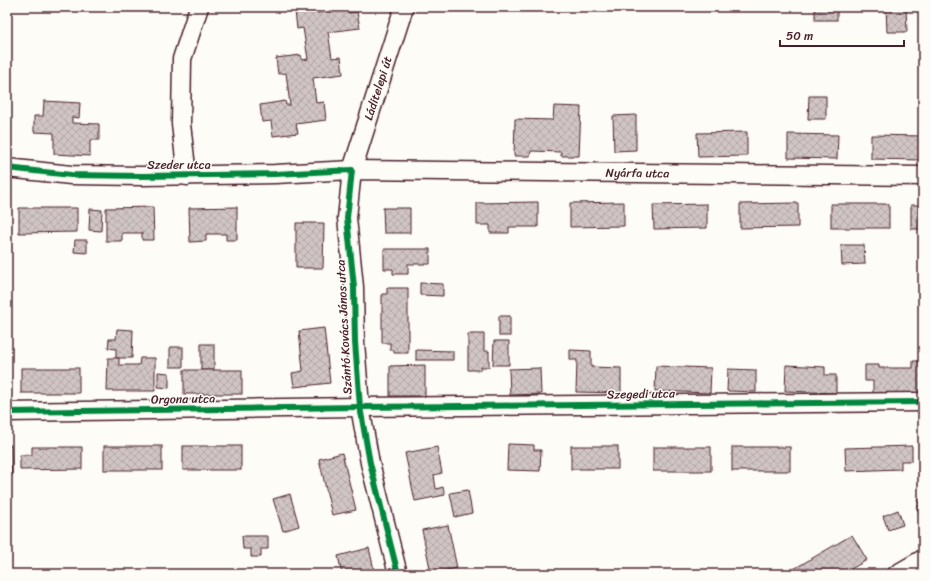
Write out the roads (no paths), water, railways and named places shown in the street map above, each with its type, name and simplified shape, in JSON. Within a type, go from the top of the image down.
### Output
[{"type":"street","name":"Szeder utca","points":[[187,176],[181,124],[182,59],[199,7]]},
{"type":"street","name":"Láditelepi út","points":[[352,170],[404,7]]},
{"type":"street","name":"Szeder utca","points":[[7,168],[72,175],[187,176],[352,170]]},
{"type":"street","name":"Nyárfa utca","points":[[352,170],[923,176]]},
{"type":"street","name":"Szántó Kovács János utca","points":[[352,170],[347,218],[354,286],[355,342],[360,408],[370,463],[398,574]]},
{"type":"street","name":"Szegedi utca","points":[[360,408],[923,402]]},
{"type":"street","name":"Orgona utca","points":[[7,412],[360,408]]},
{"type":"street","points":[[897,574],[923,559]]}]
